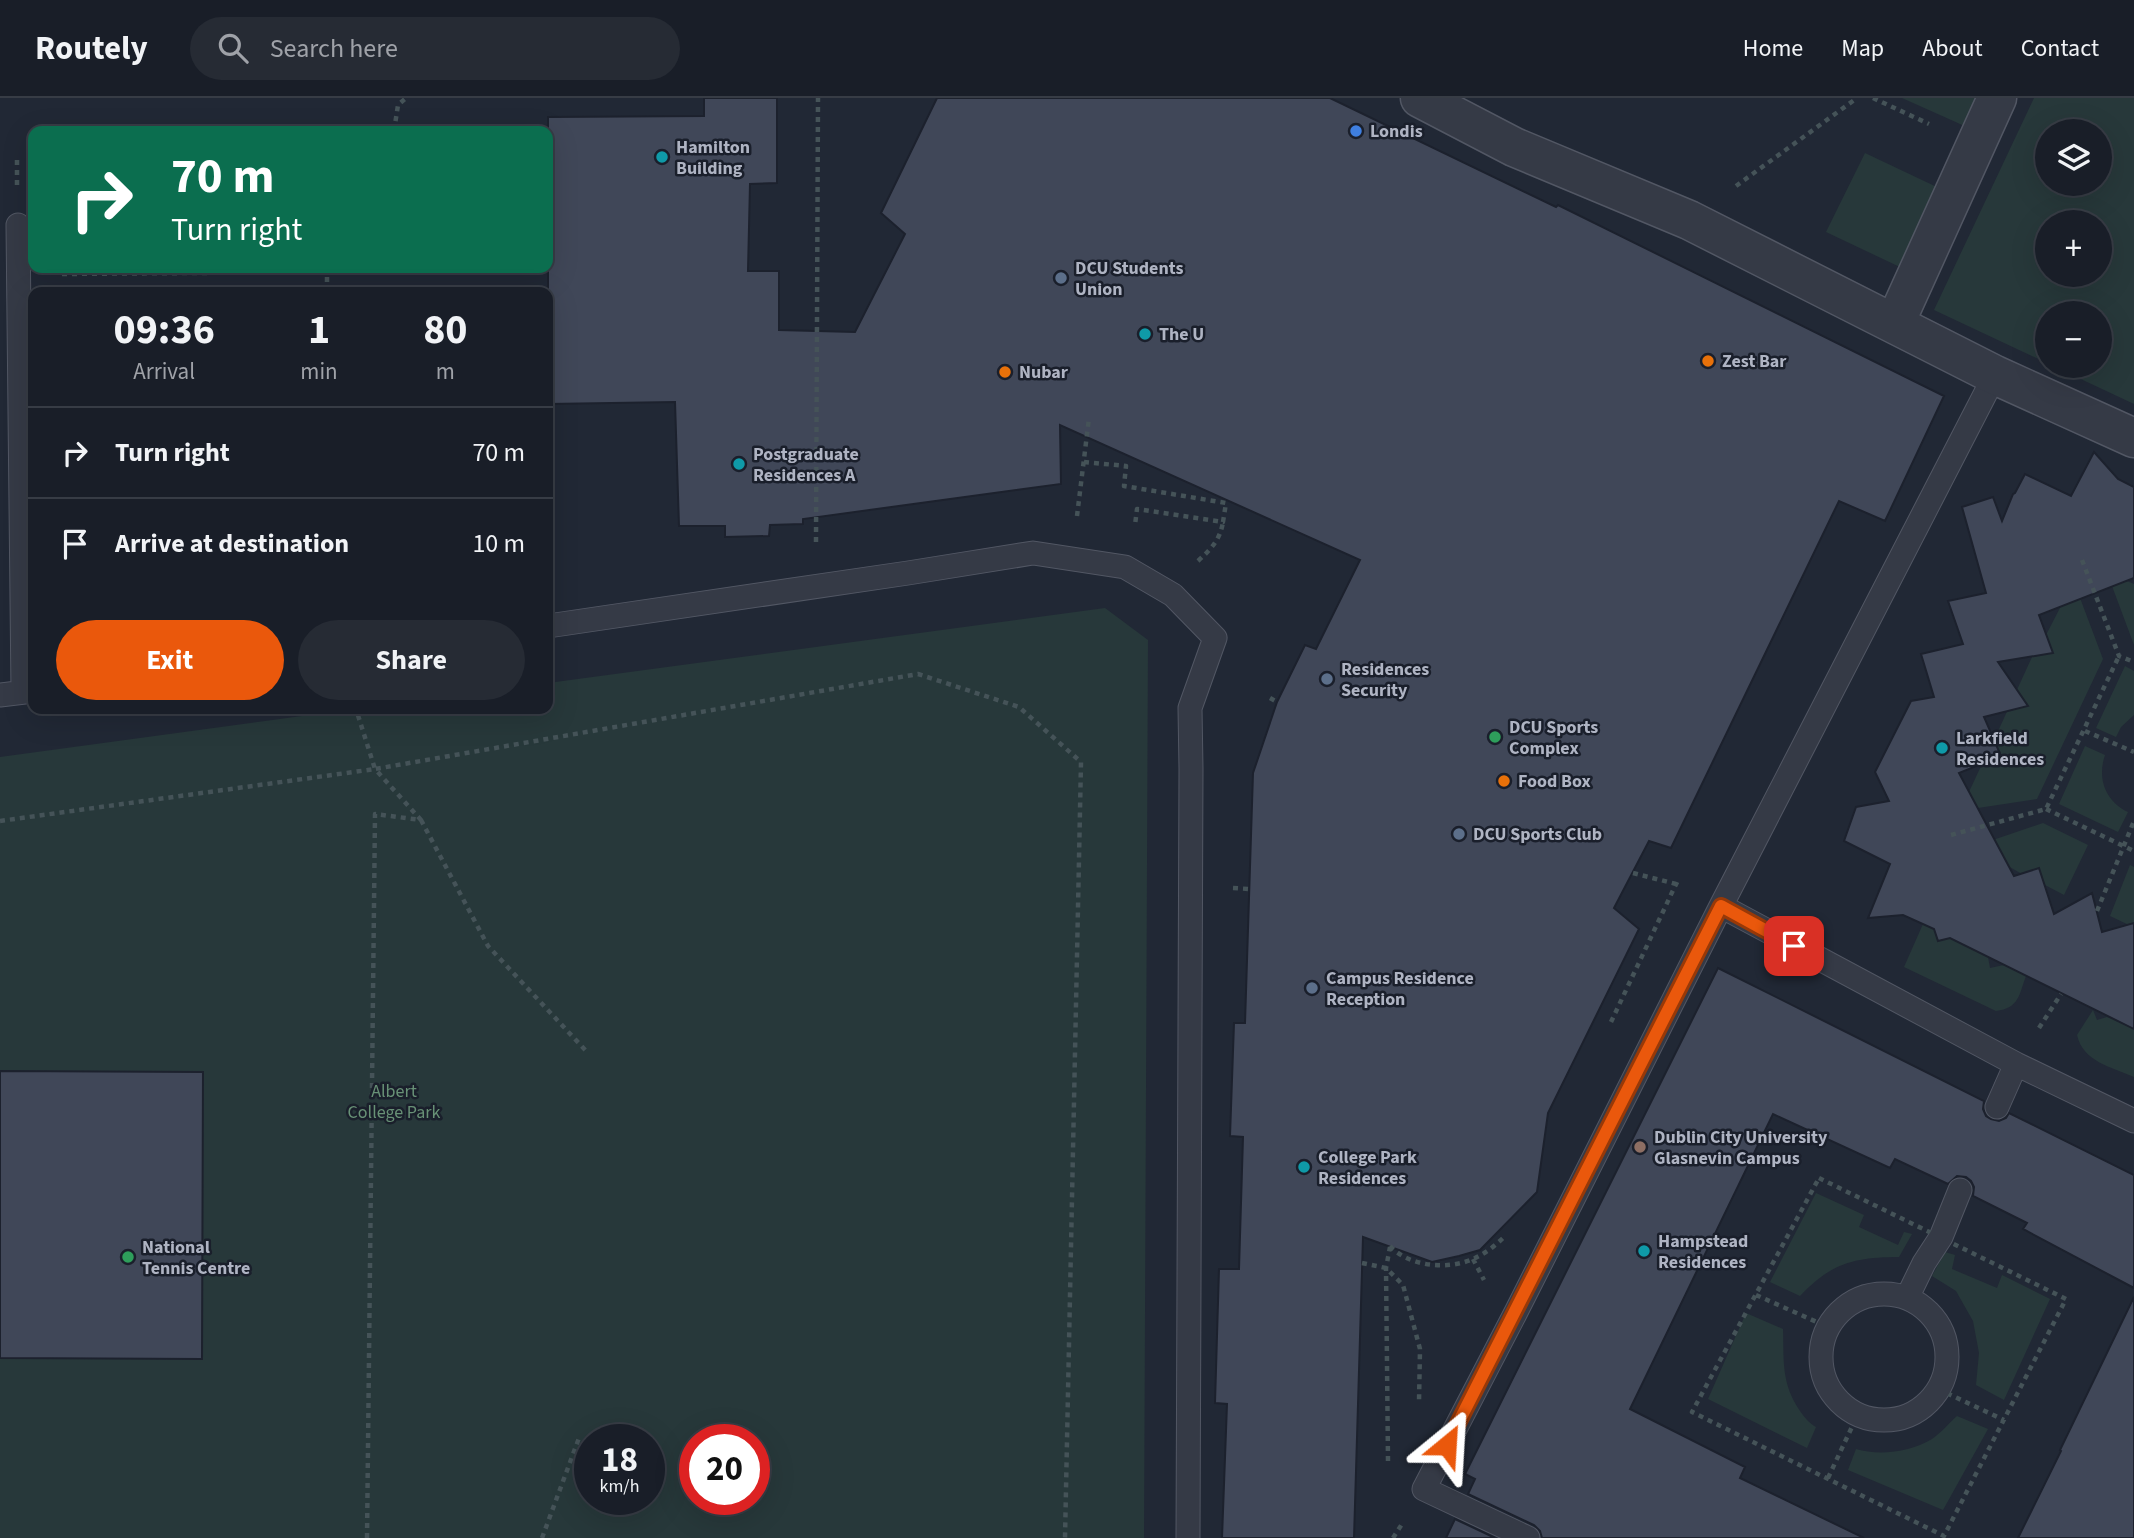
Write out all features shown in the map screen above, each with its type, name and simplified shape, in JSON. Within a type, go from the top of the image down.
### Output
[{"type":"street","points":[[1420,98],[1514,147],[1689,220],[1995,374],[2134,438]]},
{"type":"street","points":[[1895,323],[1997,98]]},
{"type":"lane","points":[[18,225],[19,692]]},
{"type":"lane","points":[[1528,1538],[1424,1489],[1995,374]]},
{"type":"lane","points":[[553,625],[1033,552],[1125,567],[1173,595],[1215,639],[1189,708],[1191,797],[1188,1538]]},
{"type":"lane","points":[[1721,906],[2016,1064],[2134,1121]]},
{"type":"lane","points":[[1997,1107],[2016,1064]]},
{"type":"lane","points":[[1907,1298],[1941,1237],[1960,1190]]},
{"type":"lane","points":[[1889,1294],[1907,1298],[1923,1307],[1936,1321],[1944,1337],[1947,1354],[1945,1372],[1938,1390],[1917,1411],[1903,1418],[1887,1420],[1858,1415],[1841,1403],[1828,1387],[1822,1368],[1822,1347],[1828,1327],[1839,1312],[1871,1295],[1889,1294]]},
{"type":"path","points":[[395,126],[398,104],[406,98]]},
{"type":"path","points":[[816,542],[818,98]]},
{"type":"path","points":[[1689,220],[1857,98]]},
{"type":"path","points":[[19,275],[143,273]]},
{"type":"path","points":[[1077,521],[1089,418]]},
{"type":"path","points":[[1084,461],[1126,466],[1124,485],[1226,503],[1221,534],[1193,567]]},
{"type":"path","points":[[1134,529],[1137,509],[1223,522]]},
{"type":"path","points":[[2046,809],[2119,656],[2082,560]]},
{"type":"path","points":[[2119,656],[2134,662]]},
{"type":"path","points":[[0,821],[375,769],[918,674],[1019,707],[1081,762],[1065,1538]]},
{"type":"path","points":[[1270,698],[1277,702]]},
{"type":"path","points":[[358,714],[375,769],[421,820],[488,946],[588,1053]]},
{"type":"path","points":[[2085,731],[2134,752]]},
{"type":"path","points":[[1951,835],[2046,809],[2134,851]]},
{"type":"path","points":[[367,1538],[375,814],[421,820]]},
{"type":"path","points":[[2097,911],[2134,821]]},
{"type":"path","points":[[1633,873],[1676,884],[1721,906]]},
{"type":"path","points":[[1607,1031],[1676,884]]},
{"type":"path","points":[[1230,888],[1249,889]]},
{"type":"path","points":[[1819,1178],[1941,1237],[2066,1299],[1944,1536],[1692,1412],[1819,1178]]},
{"type":"path","points":[[1388,1471],[1386,1268],[1390,1246],[1402,1255],[1425,1265],[1457,1263],[1473,1259],[1488,1250],[1512,1228]]},
{"type":"path","points":[[1362,1263],[1386,1268],[1403,1285],[1420,1349],[1419,1403]]},
{"type":"path","points":[[1756,1295],[1828,1327]]},
{"type":"path","points":[[1938,1390],[2004,1420]]},
{"type":"path","points":[[1828,1478],[1858,1415]]},
{"type":"path","points":[[542,1538],[574,1452]]},
{"type":"green space","points":[[1902,98],[1983,98],[1969,128]]},
{"type":"green space","points":[[2034,98],[2134,98],[2134,404],[2079,378],[2112,378],[2112,301],[2035,301],[2035,357],[1934,310]]},
{"type":"green space","points":[[1865,153],[1941,189],[1902,268],[1826,232]]},
{"type":"green space","points":[[2127,581],[2134,584],[2134,645],[2112,586]]},
{"type":"green space","points":[[2080,598],[2103,659],[2037,799],[1978,808],[1969,792],[1982,764],[2001,756],[1994,740],[2032,657],[2053,653],[2046,635],[2061,606]]},
{"type":"green space","name":"Albert College Park","points":[[1105,608],[1148,640],[1144,1538],[0,1538],[0,757],[316,714],[553,714],[553,682]]},
{"type":"green space","points":[[2125,666],[2134,671],[2134,715],[2121,727],[2116,737],[2096,728]]},
{"type":"green space","points":[[2085,746],[2105,755],[2102,772],[2105,788],[2114,802],[2128,812],[2118,832],[2059,804]]},
{"type":"green space","points":[[2043,823],[2088,845],[2064,895],[2045,885],[2039,868],[2022,874],[1992,857],[1987,842]]},
{"type":"green space","points":[[2130,865],[2134,867],[2134,923],[2129,925],[2110,916]]},
{"type":"green space","points":[[1923,924],[1934,930],[1938,941],[1950,938],[1988,957],[1990,968],[2004,965],[2026,976],[2014,1004],[1996,1011],[1904,967]]},
{"type":"green space","points":[[2093,1010],[2097,1020],[2107,1017],[2134,1029],[2134,1077],[2092,1058],[2080,1044],[2077,1035]]},
{"type":"green space","points":[[1816,1193],[1864,1215],[1859,1227],[1898,1245],[1904,1232],[1912,1234],[1899,1257],[1869,1258],[1845,1264],[1822,1276],[1800,1296],[1770,1282]]},
{"type":"green space","points":[[1945,1252],[1955,1255],[1952,1269],[1997,1288],[2002,1275],[2050,1299],[2004,1400],[1976,1385],[1979,1353],[1973,1321],[1956,1291],[1932,1276]]},
{"type":"green space","points":[[1746,1313],[1783,1329],[1784,1362],[1789,1391],[1802,1414],[1816,1427],[1807,1448],[1708,1399]]},
{"type":"green space","points":[[1957,1416],[1988,1429],[1943,1510],[1848,1470],[1856,1449],[1885,1452],[1905,1450],[1935,1437]]},
{"type":"building","points":[[704,98],[777,98],[777,183],[750,184],[748,271],[779,271],[779,330],[855,332],[905,234],[881,213],[937,98],[1330,98],[1556,207],[1558,205],[1944,396],[1885,521],[1839,501],[1671,848],[1649,841],[1614,908],[1639,929],[1548,1113],[1537,1192],[1480,1250],[1459,1256],[1432,1262],[1363,1237],[1354,1538],[1222,1538],[1227,1404],[1215,1403],[1219,1269],[1239,1269],[1243,1137],[1230,1136],[1234,1023],[1245,1023],[1253,773],[1277,702],[1305,645],[1316,649],[1360,560],[1060,425],[1061,484],[803,519],[803,524],[770,525],[769,536],[725,537],[725,526],[679,526],[675,402],[553,404],[553,287],[548,287],[548,273],[553,273],[553,126],[548,126],[548,117],[704,116]]},
{"type":"building","name":"Larkfield Residences","points":[[2094,452],[2118,479],[2134,487],[2134,578],[2039,615],[2053,653],[1998,662],[2028,706],[1984,717],[2001,756],[1959,773],[2014,876],[2039,868],[2054,914],[2092,893],[2102,932],[2134,923],[2134,1029],[1950,938],[1938,941],[1934,929],[1903,915],[1868,918],[1890,864],[1844,841],[1856,807],[1889,801],[1875,772],[1911,701],[1934,697],[1921,654],[1963,644],[1948,601],[1986,593],[1962,507],[1993,497],[2002,521],[2025,474],[2071,496]]},
{"type":"building","name":"Hampstead Residences","points":[[1718,968],[1984,1101],[1983,1109],[1991,1119],[1999,1121],[2009,1113],[2134,1175],[2134,1288],[2023,1229],[2027,1223],[1973,1196],[1974,1187],[1966,1177],[1957,1176],[1948,1184],[1895,1159],[1890,1168],[1773,1114],[1630,1409],[1745,1467],[1740,1478],[1864,1538],[1542,1538],[1534,1525],[1468,1494],[1475,1479],[1465,1474]]},
{"type":"building","points":[[0,1071],[203,1072],[202,1359],[0,1358]]},
{"type":"building","points":[[2134,1297],[2134,1538],[2018,1538],[2061,1451]]},
{"type":"building","points":[[1455,1519],[1495,1538],[1446,1538]]},
{"type":"place","name":"Londis","points":[[1356,131]]},
{"type":"place","name":"Hamilton Building","points":[[662,157]]},
{"type":"place","name":"DCU Students Union","points":[[1061,278]]},
{"type":"place","name":"The U","points":[[1145,334]]},
{"type":"place","name":"Zest Bar","points":[[1708,361]]},
{"type":"place","name":"Nubar","points":[[1005,372]]},
{"type":"place","name":"Postgraduate Residences A","points":[[739,464]]},
{"type":"place","name":"Residences Security","points":[[1327,679]]},
{"type":"place","name":"DCU Sports Complex","points":[[1495,737]]},
{"type":"place","name":"Larkfield Residences","points":[[1942,748]]},
{"type":"place","name":"Food Box","points":[[1504,781]]},
{"type":"place","name":"DCU Sports Club","points":[[1459,834]]},
{"type":"place","name":"Campus Residence Reception","points":[[1312,988]]},
{"type":"place","name":"Dublin City University Glasnevin Campus","points":[[1640,1147]]},
{"type":"place","name":"College Park Residences","points":[[1304,1167]]},
{"type":"place","name":"Hampstead Residences","points":[[1644,1251]]},
{"type":"place","name":"National Tennis Centre","points":[[128,1257]]},
{"type":"route","points":[[1447,1445],[1721,906],[1794,946]]}]
